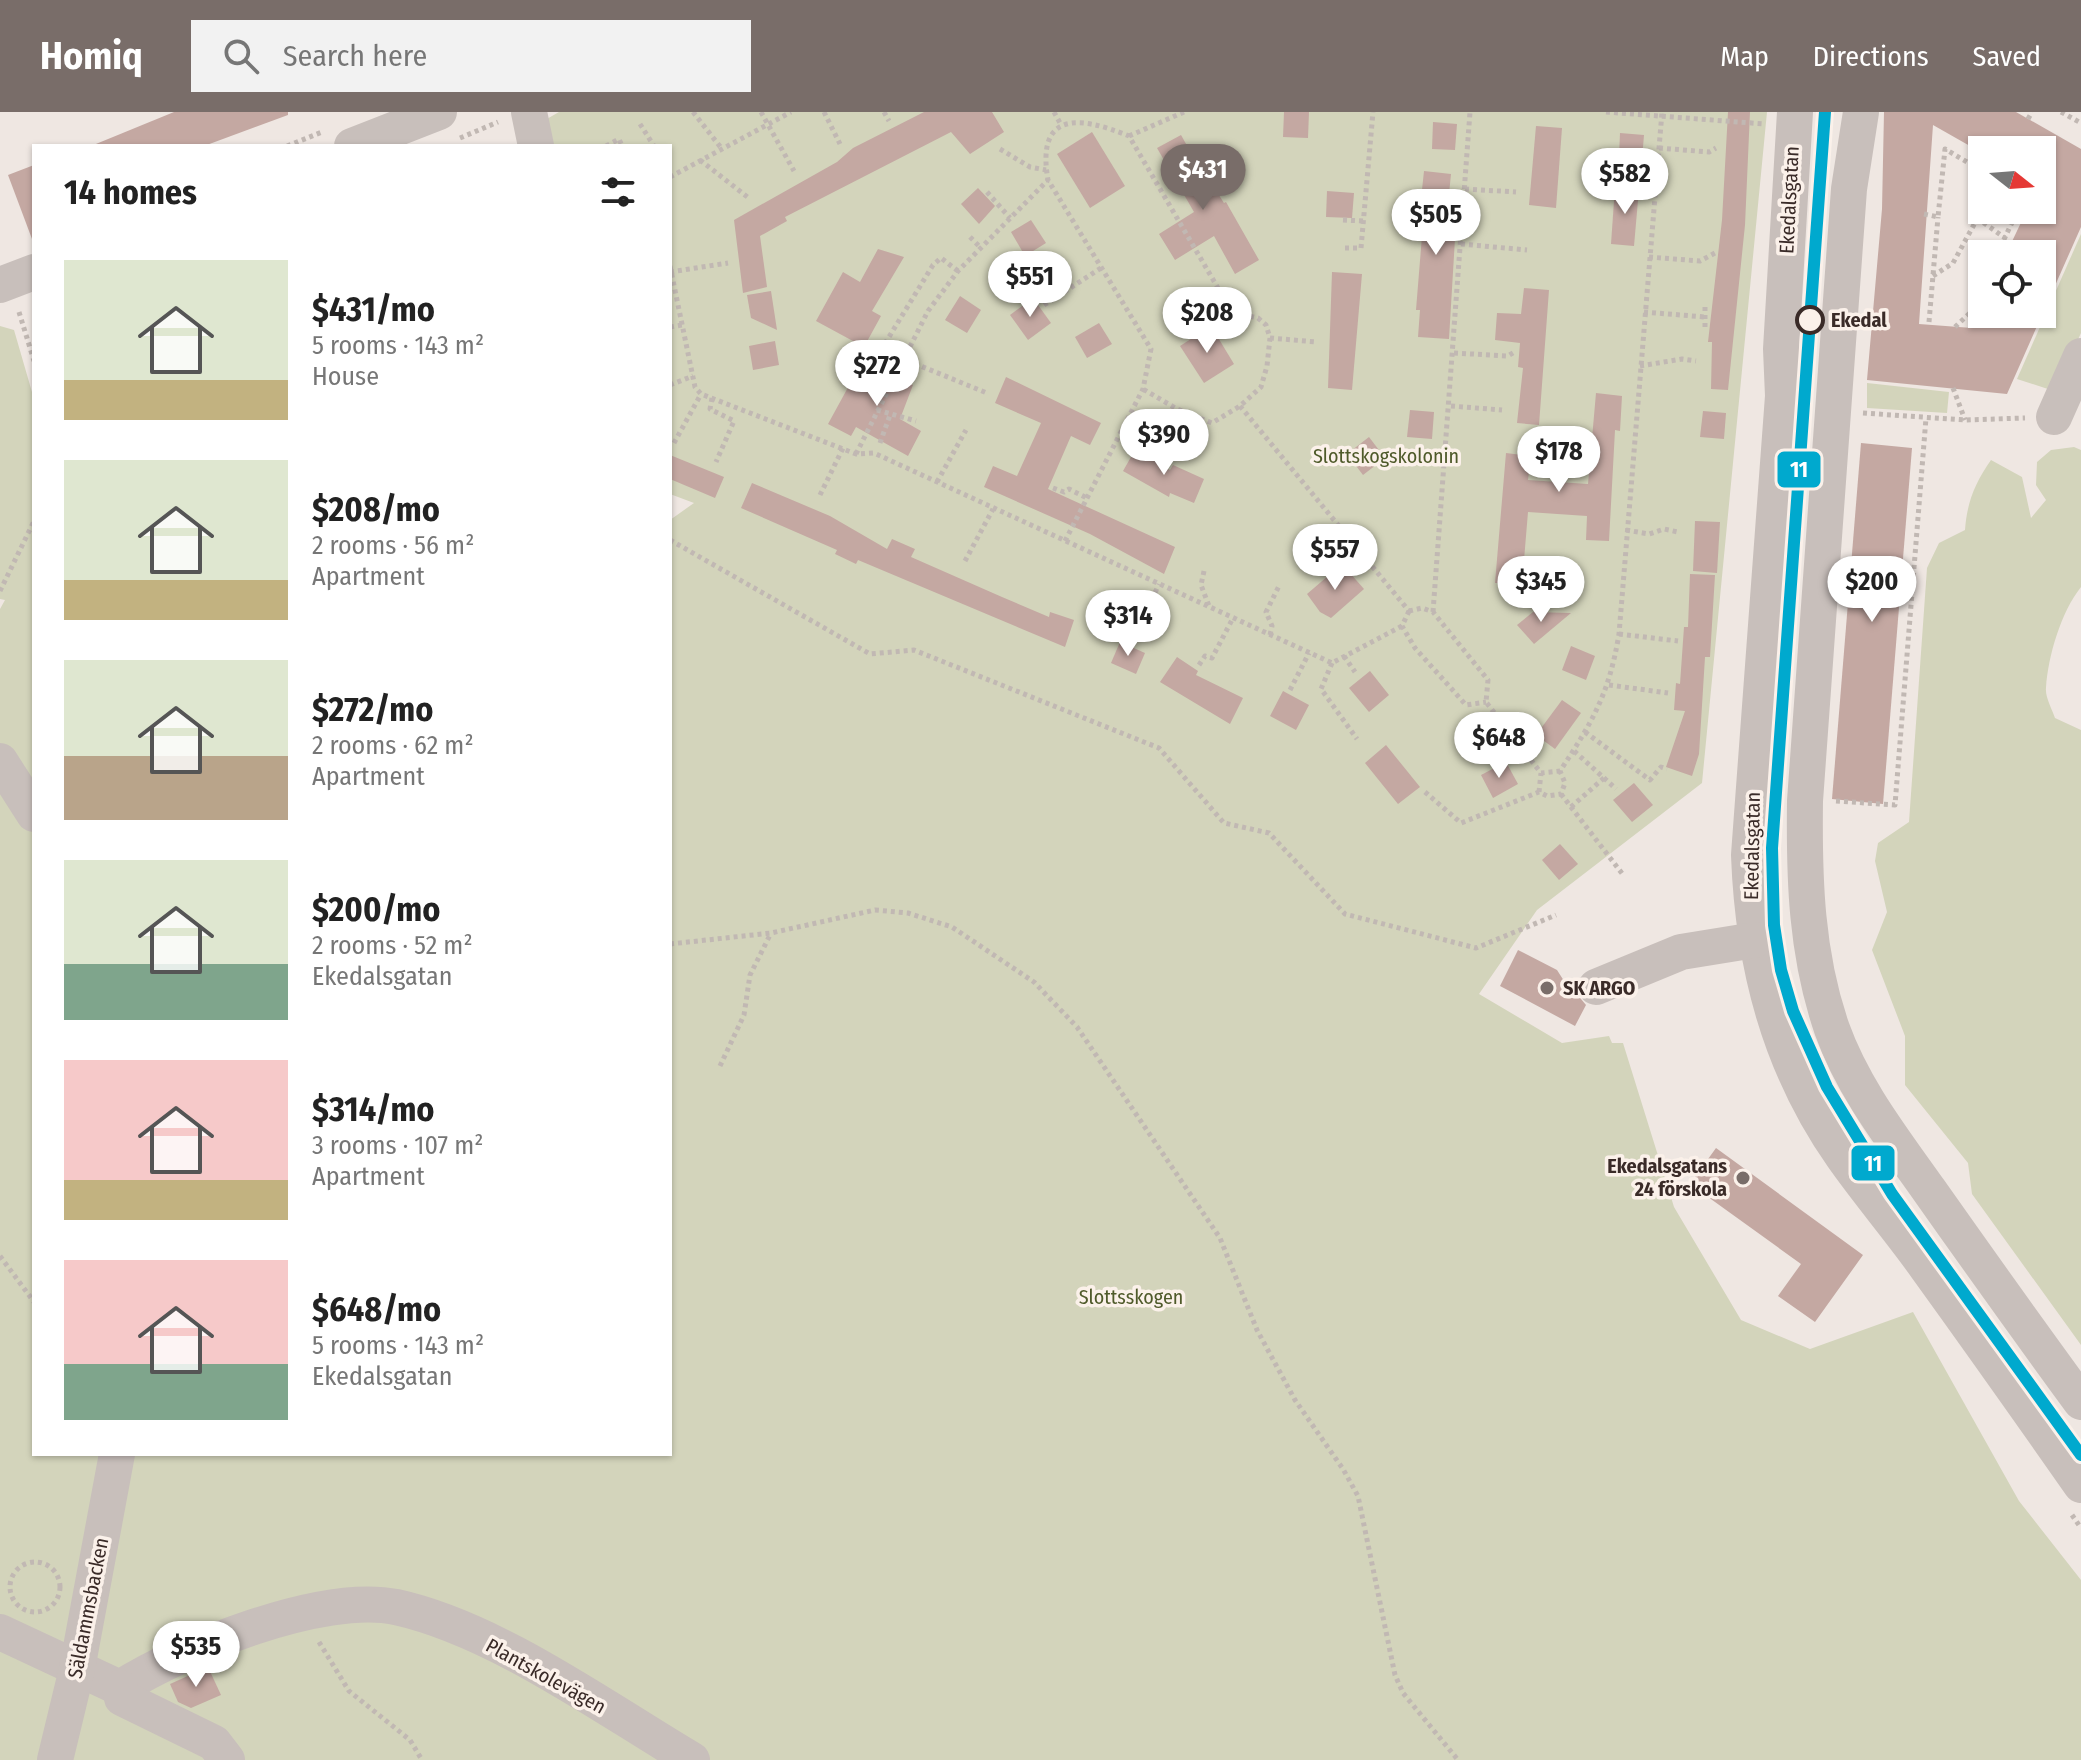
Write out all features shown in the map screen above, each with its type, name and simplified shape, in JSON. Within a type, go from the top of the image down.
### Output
[{"type":"street","points":[[1861,112],[1849,189],[1805,801],[1804,889],[1812,956],[1832,1029],[1849,1068],[1882,1122],[2081,1402]]},
{"type":"street","points":[[517,115],[535,144]]},
{"type":"street","name":"Ekedalsgatan","points":[[1780,118],[1783,396],[1749,855],[1755,940],[1765,991],[1786,1052],[1812,1108],[1842,1156],[1925,1265],[2081,1485]]},
{"type":"street","points":[[359,144],[434,124]]},
{"type":"street","points":[[0,285],[32,273]]},
{"type":"street","points":[[2054,417],[2081,356]]},
{"type":"street","points":[[0,761],[32,811]]},
{"type":"street","points":[[1596,987],[1681,952],[1755,940]]},
{"type":"street","name":"Säldammsbacken","points":[[55,1760],[77,1669],[117,1456]]},
{"type":"street","name":"Plantskolevägen","points":[[120,1688],[159,1665],[273,1622],[372,1604],[418,1614],[498,1646],[692,1760]]},
{"type":"street","points":[[0,1632],[120,1688],[122,1698],[214,1743],[227,1760]]},
{"type":"path","points":[[693,112],[722,149]]},
{"type":"path","points":[[761,112],[794,171]]},
{"type":"path","points":[[672,174],[791,112]]},
{"type":"path","points":[[824,112],[840,144]]},
{"type":"path","points":[[884,112],[889,121]]},
{"type":"path","points":[[1054,112],[1060,123]]},
{"type":"path","points":[[1129,136],[1184,112]]},
{"type":"path","points":[[1345,248],[1361,248],[1373,112]]},
{"type":"path","points":[[1433,612],[1470,112]]},
{"type":"path","points":[[1606,112],[1780,118]]},
{"type":"path","points":[[2028,119],[2032,112]]},
{"type":"path","points":[[2061,112],[2081,123]]},
{"type":"path","points":[[1541,773],[1560,771],[1585,732],[1609,685],[1619,634],[1662,114]]},
{"type":"path","points":[[434,124],[517,115]]},
{"type":"path","points":[[1065,541],[1143,389],[1151,349],[1048,180],[1044,158],[1049,137],[1060,123],[1075,119],[1096,123],[1129,136],[1225,300],[1240,314],[1258,318],[1266,325],[1270,338],[1261,387],[1240,406],[1212,423],[1177,409],[1143,389]]},
{"type":"path","points":[[640,124],[653,144]]},
{"type":"path","points":[[1659,148],[1709,152],[1716,148]]},
{"type":"path","points":[[1000,149],[1030,167],[1046,170]]},
{"type":"path","points":[[1929,322],[1945,149],[1968,163]]},
{"type":"path","points":[[700,160],[750,199]]},
{"type":"path","points":[[856,454],[928,311],[958,271],[1048,180]]},
{"type":"path","points":[[1465,189],[1516,192]]},
{"type":"path","points":[[987,192],[1010,218]]},
{"type":"path","points":[[1924,214],[1938,216]]},
{"type":"path","points":[[1343,220],[1364,221]]},
{"type":"path","points":[[1933,276],[1953,263],[1974,224]]},
{"type":"path","points":[[1985,224],[2005,238],[2012,224]]},
{"type":"path","points":[[970,237],[981,248]]},
{"type":"path","points":[[1461,244],[1527,250]]},
{"type":"path","points":[[1649,257],[1700,261],[1715,253]]},
{"type":"path","points":[[958,271],[941,258],[913,294],[881,350],[987,393]]},
{"type":"path","points":[[672,270],[728,263]]},
{"type":"path","points":[[1044,305],[1101,268]]},
{"type":"path","points":[[672,279],[693,376],[701,394],[856,454],[874,453],[1332,663]]},
{"type":"path","points":[[1705,307],[1705,327]]},
{"type":"path","points":[[1644,312],[1705,317]]},
{"type":"path","points":[[1955,327],[1968,315]]},
{"type":"path","points":[[672,327],[682,325]]},
{"type":"path","points":[[25,328],[32,354]]},
{"type":"path","points":[[1270,338],[1317,342]]},
{"type":"path","points":[[1454,353],[1508,356],[1516,351]]},
{"type":"path","points":[[1640,366],[1682,359],[1696,361]]},
{"type":"path","points":[[672,384],[693,376]]},
{"type":"path","points":[[1953,388],[1965,420]]},
{"type":"path","points":[[674,443],[701,394]]},
{"type":"path","points":[[712,398],[710,409],[734,421],[716,462]]},
{"type":"path","points":[[1240,406],[1409,611]]},
{"type":"path","points":[[1450,406],[1502,410]]},
{"type":"path","points":[[877,410],[916,421]]},
{"type":"path","points":[[1857,427],[1858,412],[1965,420],[2054,417]]},
{"type":"path","points":[[880,443],[890,415]]},
{"type":"path","points":[[1829,800],[1895,805],[1926,418]]},
{"type":"path","points":[[937,482],[966,430]]},
{"type":"path","points":[[820,495],[843,448]]},
{"type":"path","points":[[1053,488],[1064,492],[1069,489],[1087,498]]},
{"type":"path","points":[[965,561],[994,508]]},
{"type":"path","points":[[0,591],[32,525]]},
{"type":"path","points":[[1626,530],[1649,534],[1664,529],[1678,532]]},
{"type":"path","points":[[672,541],[870,654],[914,650],[1159,748],[1224,823],[1269,833],[1345,914],[1476,948],[1556,915]]},
{"type":"path","points":[[1204,571],[1201,585],[1209,606]]},
{"type":"path","points":[[1135,636],[1159,584]]},
{"type":"path","points":[[1270,635],[1272,626],[1266,612],[1279,586]]},
{"type":"path","points":[[1409,611],[1422,608],[1433,612],[1488,680],[1486,702],[1541,773],[1539,792]]},
{"type":"path","points":[[1357,739],[1321,689],[1332,663],[1402,626],[1409,611]]},
{"type":"path","points":[[1199,665],[1205,656],[1212,658],[1233,618]]},
{"type":"path","points":[[1402,626],[1415,648],[1466,705],[1486,702]]},
{"type":"path","points":[[1619,634],[1678,641]]},
{"type":"path","points":[[1290,690],[1309,653]]},
{"type":"path","points":[[1344,656],[1355,672]]},
{"type":"path","points":[[1609,685],[1668,693]]},
{"type":"path","points":[[1585,732],[1650,780],[1661,767],[1667,769]]},
{"type":"path","points":[[1574,751],[1616,789]]},
{"type":"path","points":[[1560,771],[1565,783],[1561,794]]},
{"type":"path","points":[[1571,807],[1604,778]]},
{"type":"path","points":[[1425,792],[1461,823],[1539,792],[1547,796],[1561,794]]},
{"type":"path","points":[[1561,794],[1624,876]]},
{"type":"path","points":[[672,944],[771,933],[875,910],[908,913],[952,927],[1034,982],[1077,1027],[1220,1238],[1257,1330],[1295,1400],[1358,1496],[1395,1675],[1403,1693],[1458,1760]]},
{"type":"path","points":[[720,1066],[744,1015],[750,975],[771,933]]},
{"type":"path","points":[[0,1256],[32,1299]]},
{"type":"path","points":[[30,1562],[48,1564],[59,1578],[59,1597],[52,1606],[41,1612],[28,1612],[18,1606],[10,1589],[14,1572],[30,1562]]},
{"type":"path","points":[[329,1658],[349,1691],[410,1740],[422,1760]]},
{"type":"green space","name":"Slottsskogen","points":[[559,112],[1767,112],[1702,783],[1537,910],[1479,994],[1562,1043],[1609,1036],[1612,1043],[1623,1043],[1674,1207],[1741,1320],[1810,1349],[1913,1312],[2019,1501],[2081,1580],[2081,1760],[0,1760],[0,609],[5,600],[0,599],[0,326],[14,330],[32,392],[32,1456],[672,1456],[672,519],[694,503],[672,495],[672,144],[543,144],[538,124]]},
{"type":"green space","points":[[2081,234],[2081,333],[2054,391],[2017,379],[2040,328],[2056,328],[2056,291]]},
{"type":"green space","points":[[1867,383],[1949,392],[1947,413],[1867,408]]},
{"type":"green space","points":[[2074,447],[2081,450],[2081,587],[2067,609],[2057,635],[2046,692],[2055,718],[2081,730],[2081,1345],[1972,1194],[1968,1163],[1905,1085],[1905,1036],[1872,950],[1887,912],[1875,861],[1878,843],[1909,822],[1927,568],[1939,543],[1965,530],[1973,493],[1991,460],[2022,477],[2031,518],[2046,500],[2036,485],[2037,462],[2051,450]]},
{"type":"building","points":[[174,112],[288,112],[288,115],[209,144],[96,144]]},
{"type":"building","points":[[924,112],[992,112],[1004,132],[970,154],[951,132],[785,217],[787,221],[760,236],[767,287],[743,293],[734,220],[837,162],[853,148]]},
{"type":"building","points":[[1284,112],[1309,112],[1308,138],[1283,137]]},
{"type":"building","points":[[1728,112],[1750,112],[1745,225],[1728,390],[1711,389],[1712,342],[1708,342],[1722,220]]},
{"type":"building","points":[[1884,112],[2016,112],[2081,149],[2081,227],[2056,283],[2056,240],[2013,240],[2020,224],[2056,224],[2056,136],[1968,136],[1968,145],[1933,125],[1919,324],[2036,328],[2007,394],[1867,380],[1882,209]]},
{"type":"building","points":[[1433,122],[1457,124],[1455,150],[1432,149]]},
{"type":"building","points":[[1536,126],[1562,128],[1556,208],[1529,205]]},
{"type":"building","points":[[1092,132],[1125,186],[1090,208],[1057,154]]},
{"type":"building","points":[[1620,133],[1644,135],[1642,159],[1619,157]]},
{"type":"building","points":[[1181,135],[1211,188],[1213,186],[1226,202],[1259,260],[1235,274],[1214,236],[1175,260],[1159,234],[1194,212],[1157,148]]},
{"type":"building","points":[[32,166],[32,239],[8,175]]},
{"type":"building","points":[[1424,171],[1451,174],[1448,204],[1457,205],[1449,339],[1418,337],[1420,310],[1416,310],[1425,199],[1421,199]]},
{"type":"building","points":[[1615,187],[1639,189],[1634,246],[1611,244]]},
{"type":"building","points":[[978,188],[995,206],[979,224],[961,204]]},
{"type":"building","points":[[1327,191],[1354,193],[1352,218],[1326,217]]},
{"type":"building","points":[[1031,220],[1046,243],[1025,256],[1011,232]]},
{"type":"building","points":[[878,249],[904,257],[872,311],[881,316],[864,347],[816,321],[843,272],[860,282]]},
{"type":"building","points":[[1332,272],[1362,274],[1352,390],[1328,388]]},
{"type":"building","points":[[1524,288],[1549,290],[1539,425],[1517,423],[1523,368],[1518,367],[1520,343],[1495,340],[1497,313],[1521,314]]},
{"type":"building","points":[[771,291],[777,330],[751,318],[747,295]]},
{"type":"building","points":[[960,296],[981,310],[967,333],[945,320]]},
{"type":"building","points":[[1033,298],[1051,323],[1028,340],[1010,315]]},
{"type":"building","points":[[1099,323],[1112,344],[1087,358],[1075,337]]},
{"type":"building","points":[[1211,326],[1234,364],[1204,383],[1180,346]]},
{"type":"building","points":[[775,341],[779,365],[753,370],[749,346]]},
{"type":"building","points":[[863,360],[913,385],[900,419],[921,431],[908,456],[856,427],[851,436],[828,424]]},
{"type":"building","points":[[1006,377],[1101,423],[1090,445],[1071,436],[1048,489],[1175,547],[1164,574],[1090,534],[984,487],[993,466],[1017,476],[1041,423],[995,403]]},
{"type":"building","points":[[1596,393],[1622,396],[1620,431],[1615,430],[1609,541],[1586,540],[1587,516],[1528,512],[1522,584],[1495,583],[1506,453],[1531,456],[1528,480],[1588,484]]},
{"type":"building","points":[[1410,410],[1434,412],[1432,439],[1407,437]]},
{"type":"building","points":[[1703,411],[1726,413],[1724,439],[1700,437]]},
{"type":"building","points":[[1369,437],[1385,458],[1363,475],[1347,454]]},
{"type":"building","points":[[1861,443],[1912,448],[1883,804],[1832,799]]},
{"type":"building","points":[[1135,450],[1170,470],[1173,465],[1204,479],[1194,503],[1170,493],[1169,497],[1123,471]]},
{"type":"building","points":[[672,456],[724,477],[715,498],[672,480]]},
{"type":"building","points":[[752,483],[830,516],[887,549],[892,539],[915,549],[911,557],[1049,617],[1050,612],[1074,620],[1065,647],[858,560],[856,564],[835,554],[837,550],[741,508]]},
{"type":"building","points":[[1695,521],[1720,522],[1717,573],[1693,571]]},
{"type":"building","points":[[1342,564],[1364,589],[1331,618],[1320,612],[1307,594]]},
{"type":"building","points":[[1690,574],[1715,575],[1710,657],[1705,657],[1699,754],[1692,776],[1666,767],[1685,711],[1674,710],[1676,683],[1680,684],[1684,627],[1688,627]]},
{"type":"building","points":[[1533,612],[1571,613],[1534,644],[1517,625]]},
{"type":"building","points":[[1120,642],[1145,653],[1136,674],[1111,663]]},
{"type":"building","points":[[1571,646],[1595,656],[1586,680],[1562,670]]},
{"type":"building","points":[[1177,657],[1198,671],[1196,675],[1243,698],[1230,724],[1160,682]]},
{"type":"building","points":[[1370,671],[1389,695],[1369,712],[1349,688]]},
{"type":"building","points":[[1283,691],[1309,705],[1296,730],[1270,716]]},
{"type":"building","points":[[1562,700],[1581,713],[1555,749],[1536,735]]},
{"type":"building","points":[[1386,745],[1420,787],[1398,804],[1365,763]]},
{"type":"building","points":[[1506,762],[1518,784],[1493,798],[1481,775]]},
{"type":"building","points":[[1634,783],[1653,805],[1632,822],[1613,800]]},
{"type":"building","points":[[1560,844],[1578,864],[1559,880],[1542,860]]},
{"type":"building","name":"SK ARGO","points":[[1518,950],[1557,970],[1573,995],[1576,993],[1586,1005],[1575,1026],[1500,986]]},
{"type":"building","points":[[1716,1148],[1863,1255],[1815,1322],[1778,1296],[1801,1264],[1690,1184]]},
{"type":"building","points":[[208,1667],[221,1695],[191,1708],[178,1702],[170,1684]]},
{"type":"transit line","name":"11","points":[[1825,112],[1772,848],[1774,925],[1781,970],[1793,1011],[1827,1087],[1892,1194],[2081,1455]]},
{"type":"place","name":"Ekedal","points":[[1810,320]]},
{"type":"place","name":"SK ARGO","points":[[1547,988]]},
{"type":"place","name":"Ekedalsgatans 24 förskola","points":[[1743,1178]]},
{"type":"park label","name":"Slottskogskolonin","points":[[1386,456]]}]
